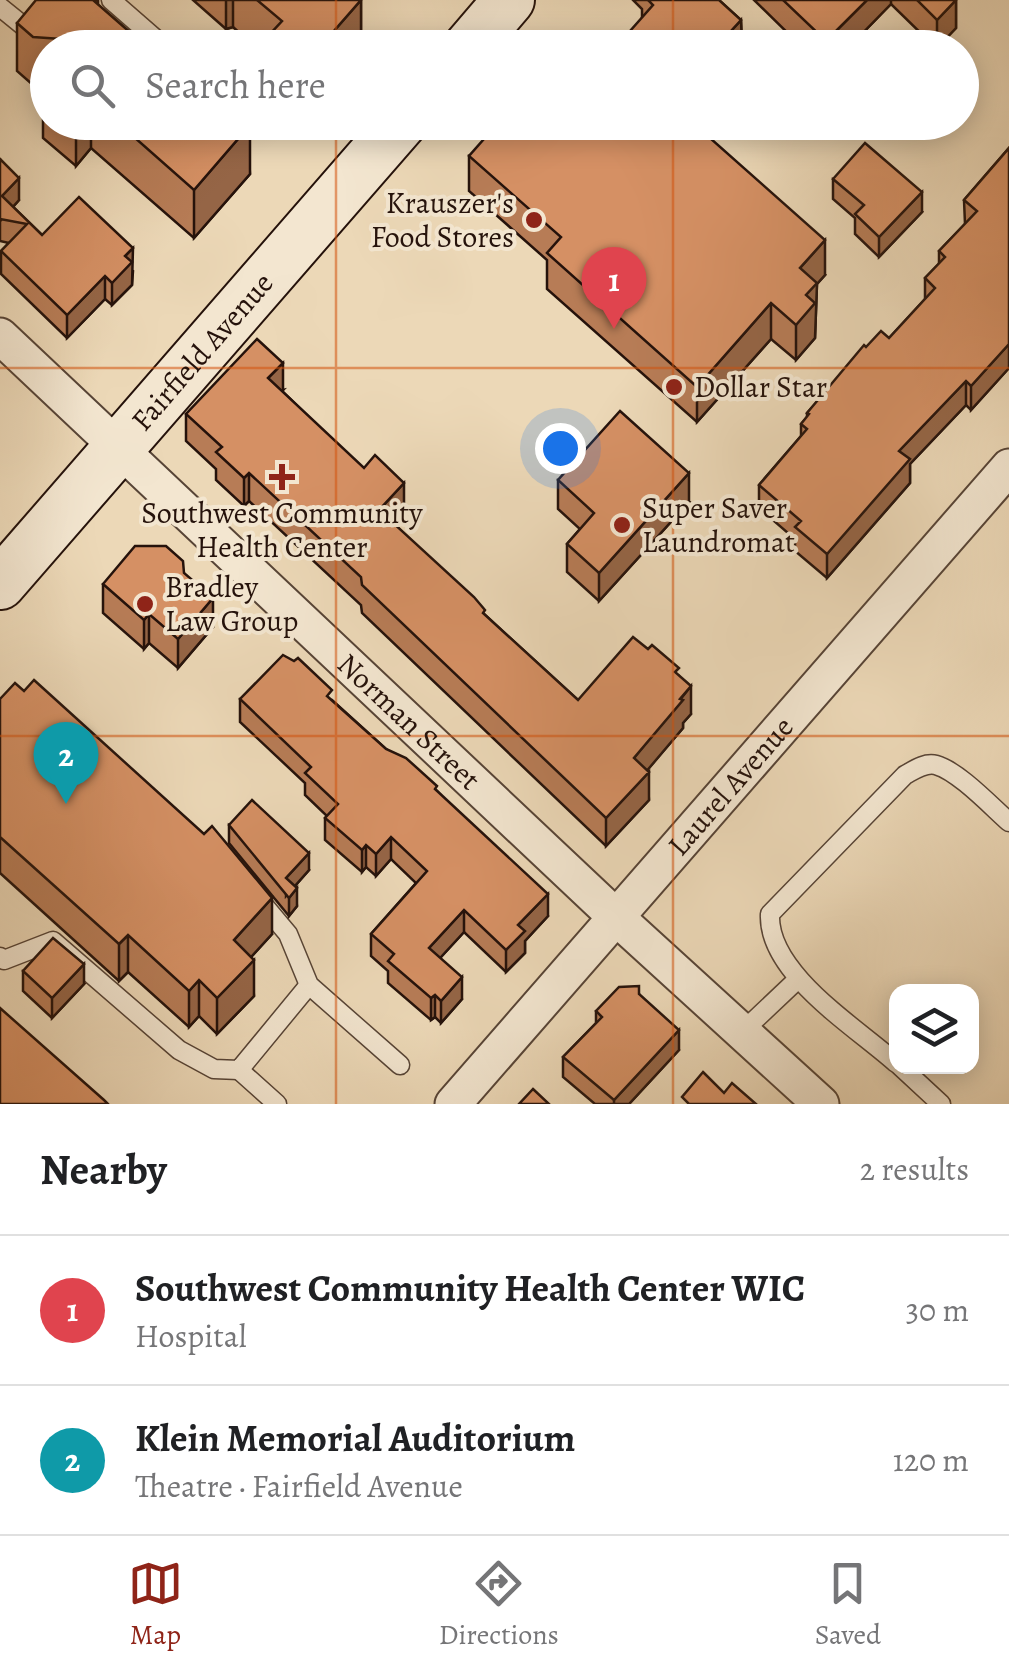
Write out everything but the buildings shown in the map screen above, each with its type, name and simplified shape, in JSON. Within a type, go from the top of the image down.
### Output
[{"type":"main road","points":[[484,30],[510,0]]},
{"type":"main road","name":"Fairfield Avenue","points":[[0,584],[386,140]]},
{"type":"street","name":"Norman Street","points":[[0,336],[617,918],[821,1104]]},
{"type":"street","name":"Laurel Avenue","points":[[453,1104],[1009,467]]},
{"type":"lane","points":[[111,0],[145,30]]},
{"type":"lane","points":[[0,7],[26,28]]},
{"type":"lane","points":[[889,1057],[798,979],[769,934],[770,914],[904,776],[922,766],[934,764],[949,772],[1009,822]]},
{"type":"lane","points":[[242,878],[288,934],[310,984],[400,1065]]},
{"type":"lane","points":[[0,957],[4,960],[53,942],[179,1050],[214,1069],[239,1070],[278,1104]]},
{"type":"lane","points":[[742,1032],[798,979]]},
{"type":"lane","points":[[239,1070],[310,984]]},
{"type":"lane","points":[[907,1074],[938,1103]]},
{"type":"place","name":"Krauszer's Food Stores","points":[[534,220]]},
{"type":"place","name":"Southwest Community Health Center WIC","points":[[614,329]]},
{"type":"place","name":"Dollar Star","points":[[674,387]]},
{"type":"place","name":"Southwest Community Health Center","points":[[282,477]]},
{"type":"place","name":"Super Saver Laundromat","points":[[622,525]]},
{"type":"place","name":"Bradley Law Group","points":[[145,604]]},
{"type":"place","name":"Klein Memorial Auditorium","points":[[66,804]]}]
